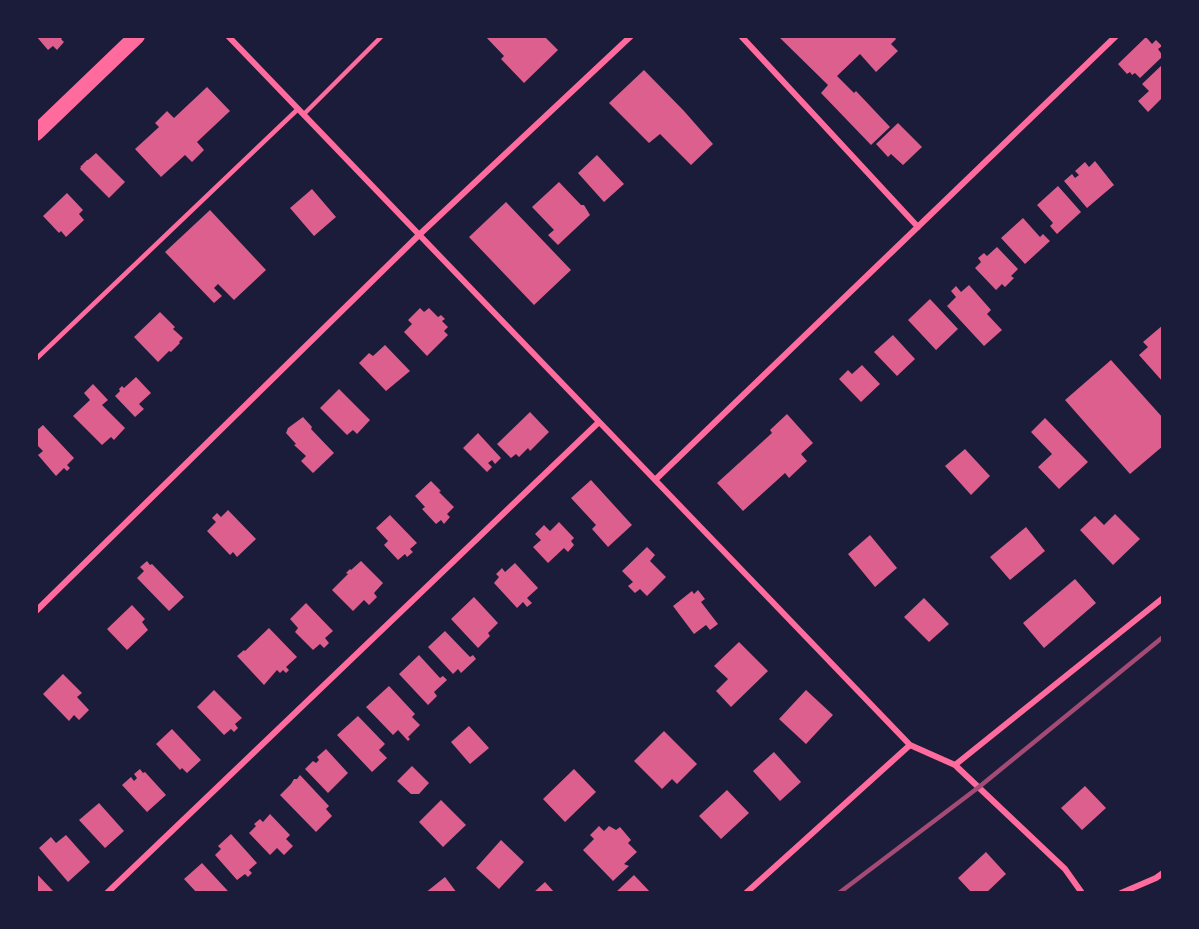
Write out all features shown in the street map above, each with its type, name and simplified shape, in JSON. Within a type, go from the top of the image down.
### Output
[{"type":"highway","points":[[36,133],[137,36]]},
{"type":"street","points":[[228,36],[910,745],[955,765],[1065,869],[1082,893]]},
{"type":"street","points":[[36,611],[420,234],[631,36]]},
{"type":"street","points":[[741,36],[918,227]]},
{"type":"street","points":[[655,480],[1116,36]]},
{"type":"street","points":[[107,893],[599,422]]},
{"type":"street","points":[[955,765],[1163,598]]},
{"type":"street","points":[[746,893],[910,745]]},
{"type":"street","points":[[1121,893],[1163,873]]},
{"type":"lane","points":[[36,359],[382,36]]},
{"type":"building","points":[[36,36],[64,36],[61,39],[64,42],[57,50],[53,46],[48,50]]},
{"type":"building","points":[[485,36],[544,36],[558,50],[524,83],[501,59],[504,56]]},
{"type":"building","points":[[778,36],[894,36],[896,39],[891,44],[898,51],[876,72],[860,54],[837,76],[854,93],[856,91],[890,127],[871,145],[821,93],[828,85]]},
{"type":"building","points":[[1146,37],[1152,44],[1156,40],[1162,46],[1158,49],[1163,56],[1140,78],[1135,73],[1127,74],[1118,64]]},
{"type":"building","points":[[1163,64],[1163,97],[1148,112],[1138,101],[1149,91],[1142,84]]},
{"type":"building","points":[[644,70],[713,144],[691,165],[660,134],[649,143],[609,103]]},
{"type":"building","points":[[207,87],[230,111],[197,142],[204,150],[192,162],[185,155],[161,177],[135,149],[159,127],[155,123],[167,111],[174,118]]},
{"type":"building","points":[[898,123],[922,147],[903,165],[891,154],[888,157],[876,144]]},
{"type":"building","points":[[96,153],[125,182],[109,198],[80,169]]},
{"type":"building","points":[[597,155],[624,184],[604,202],[578,173]]},
{"type":"building","points":[[1095,161],[1114,185],[1087,208],[1064,181],[1072,174],[1075,178],[1079,175],[1075,171],[1085,162],[1089,167]]},
{"type":"building","points":[[559,182],[581,205],[584,205],[590,215],[558,245],[548,235],[554,230],[532,207]]},
{"type":"building","points":[[1058,186],[1081,212],[1057,234],[1050,226],[1053,223],[1037,205]]},
{"type":"building","points":[[312,189],[336,217],[314,236],[290,208]]},
{"type":"building","points":[[67,193],[83,210],[79,214],[84,220],[66,237],[43,216]]},
{"type":"building","points":[[506,202],[571,270],[534,305],[469,237]]},
{"type":"building","points":[[210,210],[266,270],[234,300],[218,284],[214,288],[222,296],[214,303],[165,252]]},
{"type":"building","points":[[1023,218],[1040,237],[1043,234],[1050,241],[1025,264],[1001,238]]},
{"type":"building","points":[[997,247],[1018,269],[1011,276],[1014,278],[1005,287],[1002,284],[996,290],[975,268],[981,262],[978,258],[984,253],[987,256]]},
{"type":"building","points":[[969,285],[991,310],[987,314],[1002,330],[984,346],[947,306],[956,297],[951,291],[956,286],[961,292]]},
{"type":"building","points":[[930,299],[958,329],[936,350],[908,320]]},
{"type":"building","points":[[420,308],[424,312],[429,308],[438,317],[441,315],[445,319],[442,321],[448,327],[444,331],[448,335],[427,356],[404,332],[412,324],[408,320]]},
{"type":"building","points":[[160,312],[183,338],[158,362],[134,337]]},
{"type":"building","points":[[1163,325],[1163,382],[1139,355],[1148,347],[1143,342]]},
{"type":"building","points":[[893,335],[915,359],[897,376],[874,352]]},
{"type":"building","points":[[385,345],[410,371],[386,391],[359,363],[369,353],[373,356]]},
{"type":"building","points":[[1111,360],[1163,418],[1163,446],[1130,474],[1065,400]]},
{"type":"building","points":[[862,365],[880,384],[861,402],[839,379],[848,370],[852,374]]},
{"type":"building","points":[[136,377],[151,393],[139,404],[144,409],[135,417],[115,396],[122,386],[124,388]]},
{"type":"building","points":[[93,384],[108,400],[102,405],[125,428],[114,440],[111,437],[102,445],[73,416],[90,400],[84,393]]},
{"type":"building","points":[[339,389],[370,420],[357,434],[353,430],[347,435],[320,408]]},
{"type":"building","points":[[530,412],[549,432],[530,451],[528,448],[519,457],[516,454],[511,458],[497,444]]},
{"type":"building","points":[[787,414],[813,443],[801,454],[807,461],[789,478],[785,473],[743,511],[717,483],[772,433],[770,430]]},
{"type":"building","points":[[303,417],[334,453],[313,473],[301,461],[306,456],[294,445],[296,444],[286,433],[288,428]]},
{"type":"building","points":[[1045,418],[1088,462],[1059,489],[1038,467],[1052,454],[1031,432]]},
{"type":"building","points":[[43,425],[74,458],[67,465],[70,468],[67,471],[64,468],[56,476],[38,455],[43,451],[36,444],[36,431]]},
{"type":"building","points":[[478,433],[501,458],[495,464],[492,460],[488,463],[492,467],[487,472],[463,448]]},
{"type":"building","points":[[965,449],[990,476],[971,495],[945,466]]},
{"type":"building","points":[[591,480],[632,525],[608,547],[592,529],[596,525],[571,498]]},
{"type":"building","points":[[431,481],[454,507],[447,514],[450,517],[444,524],[441,520],[436,524],[422,509],[425,507],[415,496]]},
{"type":"building","points":[[228,510],[256,539],[237,557],[233,552],[230,555],[207,531],[216,522],[212,518],[217,513],[221,517]]},
{"type":"building","points":[[1115,514],[1140,539],[1113,565],[1080,530],[1095,516],[1104,525]]},
{"type":"building","points":[[390,515],[417,543],[410,549],[413,552],[407,557],[405,554],[398,560],[384,545],[388,541],[376,528]]},
{"type":"building","points":[[559,522],[574,538],[571,541],[574,545],[568,552],[564,548],[548,563],[533,547],[541,540],[535,534],[544,525],[550,531]]},
{"type":"building","points":[[1026,527],[1045,551],[1010,580],[990,557]]},
{"type":"building","points":[[870,535],[897,568],[875,587],[848,554]]},
{"type":"building","points":[[647,547],[655,555],[650,561],[666,577],[647,596],[640,589],[635,593],[628,586],[633,582],[622,571]]},
{"type":"building","points":[[147,561],[184,597],[169,611],[137,578],[144,571],[140,567]]},
{"type":"building","points":[[361,561],[383,583],[374,593],[377,597],[369,605],[364,600],[353,611],[332,590],[350,569]]},
{"type":"building","points":[[515,563],[538,588],[527,598],[532,603],[527,607],[523,602],[517,608],[494,583],[499,577],[496,574],[502,568],[505,572]]},
{"type":"building","points":[[1075,579],[1096,603],[1044,648],[1023,623]]},
{"type":"building","points":[[698,590],[705,599],[701,602],[718,624],[710,630],[706,625],[694,634],[673,606],[692,591],[694,594]]},
{"type":"building","points":[[474,597],[498,623],[488,633],[490,636],[478,648],[451,619]]},
{"type":"building","points":[[924,598],[949,624],[929,642],[904,617]]},
{"type":"building","points":[[306,603],[333,631],[325,638],[329,643],[324,648],[320,644],[313,650],[295,632],[298,628],[290,619]]},
{"type":"building","points":[[132,605],[145,619],[142,622],[148,630],[127,650],[107,629]]},
{"type":"building","points":[[269,628],[297,657],[286,667],[289,670],[286,673],[283,670],[280,673],[277,670],[264,685],[237,656]]},
{"type":"building","points":[[445,631],[470,657],[473,655],[476,659],[461,673],[458,669],[453,674],[428,647]]},
{"type":"building","points":[[739,642],[768,671],[731,707],[716,691],[728,679],[714,666]]},
{"type":"building","points":[[419,655],[440,678],[443,676],[447,680],[434,692],[437,696],[428,705],[399,674]]},
{"type":"building","points":[[63,674],[82,693],[77,697],[89,710],[79,720],[74,715],[69,721],[43,694]]},
{"type":"building","points":[[389,686],[415,714],[412,717],[420,725],[408,737],[410,739],[408,741],[398,730],[393,735],[366,707]]},
{"type":"building","points":[[214,690],[242,718],[235,724],[238,728],[234,732],[231,729],[224,735],[197,707]]},
{"type":"building","points":[[806,690],[833,715],[806,744],[779,719]]},
{"type":"building","points":[[358,716],[385,744],[379,750],[387,758],[372,772],[337,735]]},
{"type":"building","points":[[469,726],[489,748],[470,764],[451,742]]},
{"type":"building","points":[[172,729],[201,760],[187,773],[182,768],[180,770],[156,744]]},
{"type":"building","points":[[664,731],[697,764],[677,784],[672,779],[662,789],[634,761]]},
{"type":"building","points":[[326,749],[348,773],[328,793],[305,769],[313,761],[316,763],[319,760],[317,757]]},
{"type":"building","points":[[774,752],[801,782],[780,801],[753,771]]},
{"type":"building","points":[[412,766],[429,783],[419,794],[411,794],[397,781]]},
{"type":"building","points":[[140,769],[166,795],[147,812],[122,785],[131,777],[134,781],[137,778],[134,774]]},
{"type":"building","points":[[574,769],[596,792],[565,822],[543,799]]},
{"type":"building","points":[[300,775],[329,806],[326,809],[332,816],[316,832],[280,795]]},
{"type":"building","points":[[1085,786],[1106,808],[1082,830],[1061,808]]},
{"type":"building","points":[[727,790],[749,813],[721,839],[699,816]]},
{"type":"building","points":[[441,800],[466,825],[443,847],[419,822]]},
{"type":"building","points":[[99,803],[124,831],[105,848],[79,820]]},
{"type":"building","points":[[270,814],[290,835],[286,839],[293,846],[284,855],[277,848],[270,855],[249,833],[256,826],[254,824],[260,819],[263,822]]},
{"type":"building","points":[[599,826],[604,831],[609,826],[616,830],[620,827],[631,840],[628,843],[637,852],[624,864],[629,866],[613,881],[583,850],[594,839],[590,835]]},
{"type":"building","points":[[231,834],[257,863],[249,870],[252,873],[248,877],[245,874],[237,880],[215,855],[221,849],[218,846]]},
{"type":"building","points":[[66,835],[90,862],[68,882],[39,848],[51,837],[56,843]]},
{"type":"building","points":[[501,840],[524,862],[499,889],[476,868]]},
{"type":"building","points":[[986,852],[1006,874],[986,893],[972,893],[958,878]]},
{"type":"building","points":[[202,863],[230,893],[197,893],[184,879]]},
{"type":"building","points":[[36,873],[55,893],[36,893]]},
{"type":"building","points":[[634,875],[651,893],[615,893]]},
{"type":"building","points":[[445,877],[457,893],[425,893]]},
{"type":"building","points":[[545,882],[555,893],[533,893]]},
{"type":"railway","points":[[839,893],[979,787],[1163,637]]}]
